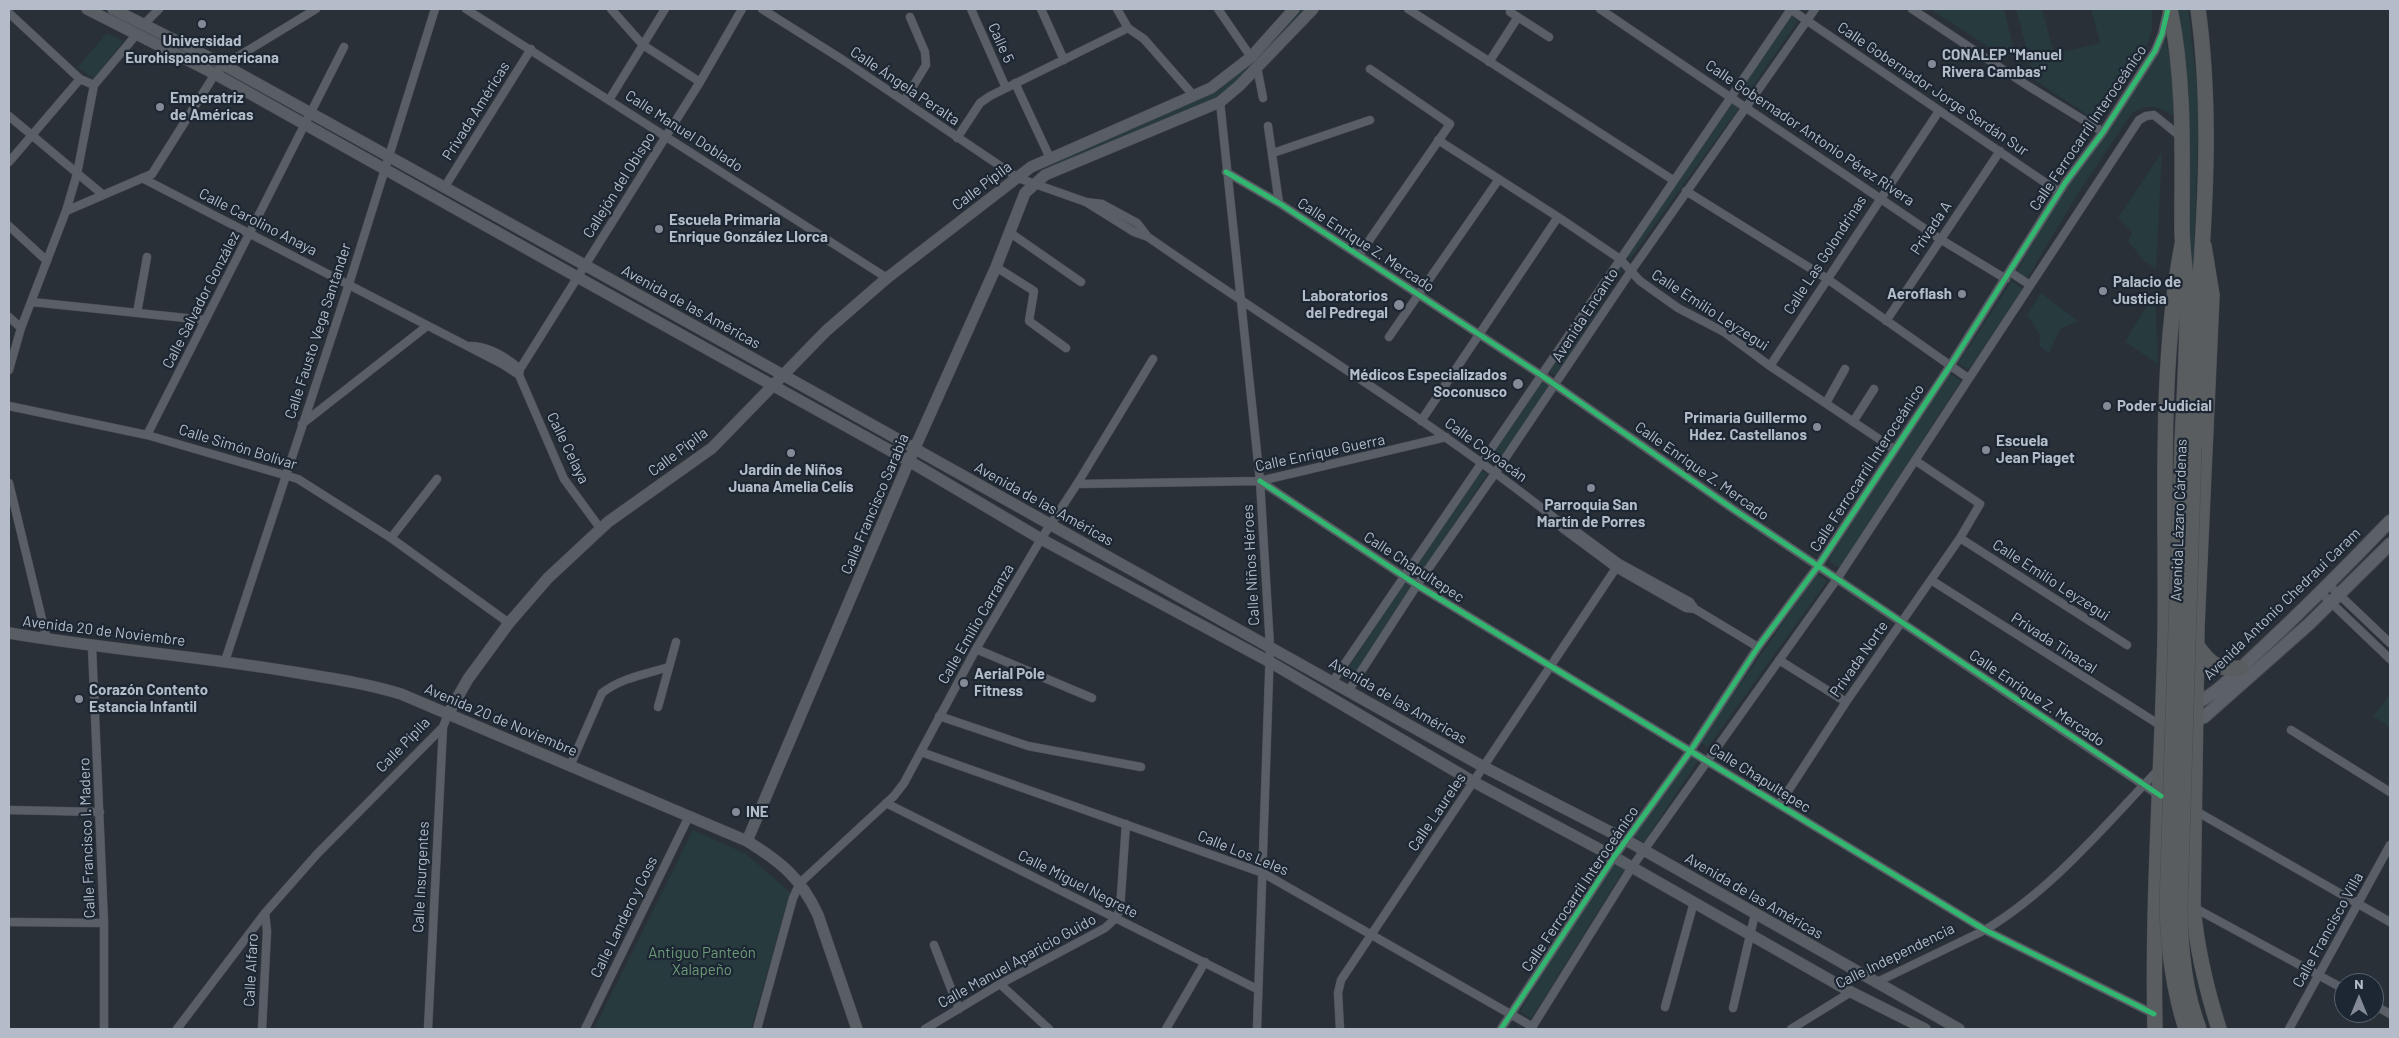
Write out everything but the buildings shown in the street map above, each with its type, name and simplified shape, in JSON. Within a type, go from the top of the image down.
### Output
[{"type":"highway","name":"Avenida Lázaro Cárdenas","points":[[2169,9],[2177,51],[2182,139],[2182,245],[2187,292],[2188,446],[2180,947],[2186,984],[2199,1029]]},
{"type":"highway","name":"Avenida Lázaro Cárdenas","points":[[2186,1029],[2174,986],[2168,948],[2167,905],[2188,446],[2204,246],[2205,69],[2198,9]]},
{"type":"highway","points":[[2155,1029],[2156,912],[2163,727],[2169,373],[2174,292],[2182,245]]},
{"type":"highway","points":[[2204,246],[2212,295],[2194,721],[2193,907],[2196,946],[2219,1029]]},
{"type":"highway","points":[[2165,624],[2171,630],[2180,633],[2190,632],[2197,626]]},
{"type":"highway","points":[[2164,642],[2172,637],[2181,636],[2190,639],[2197,644],[2202,654],[2219,667],[2241,668]]},
{"type":"highway","points":[[2156,912],[2161,951],[2162,1029]]},
{"type":"main road","name":"Avenida de las Américas","points":[[88,9],[140,30],[220,70],[307,119],[384,168],[578,278],[909,461],[1041,539],[1270,662],[1472,781],[1614,857],[1918,1028]]},
{"type":"main road","name":"Avenida de las Américas","points":[[113,9],[140,30]]},
{"type":"main road","name":"Calle Pípila","points":[[448,714],[468,679],[508,623],[548,578],[600,528],[712,448],[826,331],[887,278],[1030,168],[1211,88],[1251,57],[1294,9]]},
{"type":"main road","name":"Calle Pípila","points":[[1034,183],[1045,175],[1220,102],[1313,9]]},
{"type":"main road","name":"Avenida de las Américas","points":[[307,119],[387,157],[783,374],[1051,526],[1333,681],[1484,767],[1644,850],[1875,983],[1960,1029]]},
{"type":"main road","name":"Calle Francisco Sarabia","points":[[747,841],[909,461],[996,266],[1025,193],[1034,183]]},
{"type":"main road","name":"Avenida Antonio Chedraui Caram","points":[[2163,711],[2195,704],[2223,685],[2325,589],[2390,521]]},
{"type":"main road","name":"Avenida Antonio Chedraui Caram","points":[[2163,727],[2194,721],[2204,717],[2334,599],[2390,544]]},
{"type":"main road","name":"Avenida 20 de Noviembre","points":[[9,634],[92,646],[225,661],[370,685],[401,694],[747,841],[785,867],[800,883],[818,915],[857,1029]]},
{"type":"main road","name":"Calle Independencia","points":[[1851,992],[1875,983]]},
{"type":"street","points":[[9,370],[21,328],[66,211],[77,174],[94,85],[159,9]]},
{"type":"street","points":[[66,211],[152,174],[220,70],[316,9]]},
{"type":"street","name":"Calle Fausto Vega Santander","points":[[225,661],[349,284],[387,157],[435,9]]},
{"type":"street","name":"Calle Manuel Doblado","points":[[466,9],[887,278]]},
{"type":"street","points":[[611,9],[643,45],[700,82]]},
{"type":"street","points":[[609,100],[665,9]]},
{"type":"street","name":"Callejón del Obispo","points":[[520,372],[700,82],[742,9]]},
{"type":"street","name":"Calle Ángela Peralta","points":[[762,9],[1018,178],[1034,183]]},
{"type":"street","name":"Calle 5","points":[[971,9],[1006,88]]},
{"type":"street","points":[[1041,9],[1064,60]]},
{"type":"street","points":[[1117,9],[1128,28],[1144,39],[1194,96]]},
{"type":"street","points":[[1218,9],[1251,57]]},
{"type":"street","points":[[1408,9],[1673,180]]},
{"type":"street","name":"Calle Gobernador Antonio Pérez Rivera","points":[[1600,9],[1940,239],[2030,285]]},
{"type":"street","name":"Avenida Encanto","points":[[1333,681],[1791,9]]},
{"type":"street","name":"Calle Gobernador Jorge Serdán Sur","points":[[1791,9],[2059,192]]},
{"type":"street","name":"Avenida Encanto","points":[[1349,690],[1416,585],[1555,386],[1686,191],[1815,9]]},
{"type":"street","points":[[1912,9],[2025,84],[2102,132]]},
{"type":"street","name":"Calle Ferrocarril Interoceánico","points":[[1501,1029],[1614,857],[1691,750],[1758,647],[1818,566],[1950,366],[2059,192],[2102,132],[2155,52],[2169,9]]},
{"type":"street","points":[[1510,12],[1549,37]]},
{"type":"street","points":[[9,13],[80,79],[94,85]]},
{"type":"street","points":[[904,101],[926,65],[925,52],[910,17]]},
{"type":"street","points":[[1489,62],[1518,17]]},
{"type":"street","points":[[957,138],[980,103],[1015,83],[1128,28]]},
{"type":"street","name":"Calle Salvador González","points":[[147,435],[344,47]]},
{"type":"street","name":"Privada Américas","points":[[444,188],[531,49]]},
{"type":"street","points":[[1257,67],[1263,98]]},
{"type":"street","points":[[1359,256],[1450,124],[1370,69]]},
{"type":"street","points":[[9,162],[80,79]]},
{"type":"street","points":[[1015,83],[1050,158]]},
{"type":"street","name":"Calle Niños Héroes","points":[[1220,102],[1260,481],[1270,647],[1257,1029]]},
{"type":"street","name":"Calle Las Golondrinas","points":[[1770,366],[1826,278],[1939,110]]},
{"type":"street","name":"Calle Ferrocarril Interoceánico","points":[[1532,1028],[1632,867],[1837,579],[2139,120],[2146,116],[2154,115],[2182,139]]},
{"type":"street","points":[[9,116],[102,194]]},
{"type":"street","points":[[1273,153],[1370,120]]},
{"type":"street","points":[[1268,126],[1280,203]]},
{"type":"street","name":"Calle Emilio Leyzegui","points":[[1438,140],[1620,259],[1640,281],[1678,308],[1724,332],[1770,366],[1894,449]]},
{"type":"street","name":"Privada A","points":[[1886,321],[2000,151]]},
{"type":"street","name":"Calle Enrique Z. Mercado","points":[[1226,172],[1280,203],[1540,375],[1837,579],[2161,796]]},
{"type":"street","name":"Calle Carolino Anaya","points":[[142,178],[427,326],[520,372]]},
{"type":"street","points":[[1389,337],[1499,179]]},
{"type":"street","name":"Calle Coyoacán","points":[[1034,183],[1086,202],[1134,232],[1148,237],[1241,302],[1482,461],[1557,520],[1562,528],[1616,568],[1686,608],[1695,609]]},
{"type":"street","points":[[1686,191],[1826,278],[1968,378]]},
{"type":"street","points":[[1421,421],[1558,217]]},
{"type":"street","points":[[9,226],[46,261]]},
{"type":"street","points":[[1009,232],[1081,282]]},
{"type":"street","points":[[137,313],[147,257]]},
{"type":"street","points":[[996,266],[1034,291],[1030,321],[1066,348]]},
{"type":"street","points":[[32,302],[205,320]]},
{"type":"street","points":[[9,317],[21,328]]},
{"type":"street","points":[[302,424],[427,326]]},
{"type":"street","name":"Calle Emilio Carranza","points":[[800,883],[886,803],[904,783],[976,649],[1041,539],[1077,484],[1152,359]]},
{"type":"street","points":[[1826,403],[1845,370]]},
{"type":"street","name":"Calle Celaya","points":[[520,372],[564,479],[600,528]]},
{"type":"street","points":[[1854,422],[1874,388]]},
{"type":"street","name":"Calle Simón Bolívar","points":[[9,406],[147,435],[286,473],[391,538],[508,623]]},
{"type":"street","name":"Calle Enrique Guerra","points":[[1077,484],[1260,481],[1446,437]]},
{"type":"street","name":"Privada Norte","points":[[1779,805],[1846,702],[1960,538],[1980,504],[1916,461]]},
{"type":"street","points":[[391,538],[437,479]]},
{"type":"street","name":"Calle Chapultepec","points":[[1260,481],[1416,585],[1709,760],[1779,805],[1986,930],[2154,1014]]},
{"type":"street","points":[[9,483],[47,640]]},
{"type":"street","name":"Calle Coyoacán","points":[[1557,520],[1565,522],[1619,563],[1690,602],[1695,609],[1758,647]]},
{"type":"street","name":"Calle Emilio Leyzegui","points":[[1960,538],[2127,645]]},
{"type":"street","name":"Calle Laureles","points":[[1340,1029],[1338,994],[1342,980],[1472,781],[1484,767],[1616,568]]},
{"type":"street","name":"Privada Tinacal","points":[[1931,580],[2163,727]]},
{"type":"street","points":[[2325,589],[2390,660]]},
{"type":"street","points":[[2325,589],[2334,599],[2390,643]]},
{"type":"street","points":[[658,707],[676,642]]},
{"type":"street","name":"Calle Francisco I. Madero","points":[[92,646],[104,923],[104,1029]]},
{"type":"street","points":[[976,649],[1092,698]]},
{"type":"street","points":[[1779,660],[1846,702]]},
{"type":"street","points":[[570,766],[602,692],[610,686],[634,677],[669,667]]},
{"type":"street","name":"Calle Pípila","points":[[177,1029],[265,913],[318,853],[443,726],[448,714]]},
{"type":"street","points":[[939,716],[1028,746],[1140,767]]},
{"type":"street","name":"Calle Insurgentes","points":[[428,1029],[443,726]]},
{"type":"street","points":[[2291,730],[2390,792]]},
{"type":"street","name":"Calle Los Leles","points":[[921,752],[1263,873],[1532,1028]]},
{"type":"street","name":"Calle Independencia","points":[[1875,983],[1986,930],[2002,920],[2073,859],[2162,765]]},
{"type":"street","name":"Calle Miguel Negrete","points":[[886,803],[1257,989]]},
{"type":"street","points":[[9,810],[100,812]]},
{"type":"street","points":[[2194,810],[2390,922]]},
{"type":"street","name":"Calle Landero y Coss","points":[[585,1029],[689,816]]},
{"type":"street","name":"Calle Manuel Aparicio Guido","points":[[925,1029],[1000,984],[1105,928],[1116,918],[1122,899],[1126,824]]},
{"type":"street","name":"Calle Francisco Villa","points":[[2289,1029],[2390,845]]},
{"type":"street","points":[[757,1029],[793,898],[800,883]]},
{"type":"street","points":[[1665,1007],[1694,902]]},
{"type":"street","points":[[2193,907],[2334,983]]},
{"type":"street","name":"Calle Alfaro","points":[[262,1029],[267,931],[265,913]]},
{"type":"street","points":[[1733,1008],[1755,914]]},
{"type":"street","points":[[9,922],[104,923]]},
{"type":"street","points":[[934,944],[959,1009]]},
{"type":"street","points":[[1166,1029],[1205,962]]},
{"type":"street","points":[[1000,984],[1049,1029]]},
{"type":"street","name":"Calle Independencia","points":[[1791,1029],[1851,992]]},
{"type":"green space","points":[[1301,9],[1308,9],[1234,85],[1215,98],[1048,171],[1045,165],[1213,93],[1255,58]]},
{"type":"green space","points":[[1930,9],[2004,9],[2014,51],[2006,58]]},
{"type":"green space","points":[[2016,9],[2042,9],[2054,54],[2100,43],[2091,9],[2152,9],[2152,28],[2149,41],[2098,122],[2035,80]]},
{"type":"green space","points":[[2178,9],[2188,9],[2198,95],[2185,511],[2189,96]]},
{"type":"green space","points":[[1786,13],[1798,21],[1746,96],[1736,90]]},
{"type":"green space","points":[[107,33],[123,41],[94,79],[78,67]]},
{"type":"green space","points":[[2164,35],[2173,68],[2174,113],[2171,115],[2161,109],[2147,107],[2132,113],[2079,192],[2027,278],[2017,271],[2066,184]]},
{"type":"green space","points":[[1731,98],[1741,105],[1630,259],[1620,252]]},
{"type":"green space","points":[[2162,152],[2156,269],[2144,261],[2128,241],[2132,232],[2118,218]]},
{"type":"green space","points":[[1612,264],[1622,270],[1557,376],[1549,371]]},
{"type":"green space","points":[[2012,281],[2023,289],[1968,370],[1958,363]]},
{"type":"green space","points":[[2155,292],[2158,364],[2125,342]]},
{"type":"green space","points":[[2041,293],[2078,321],[2060,329],[2049,353],[2039,346],[2040,335],[2027,315]]},
{"type":"green space","points":[[1949,373],[1961,381],[1839,568],[1828,560]]},
{"type":"green space","points":[[1543,379],[1551,385],[1495,465],[1488,460]]},
{"type":"green space","points":[[1481,470],[1487,474],[1419,578],[1412,573]]},
{"type":"green space","points":[[1817,574],[1827,581],[1708,747],[1700,742]]},
{"type":"green space","points":[[1404,583],[1412,588],[1352,679],[1345,673]]},
{"type":"green space","points":[[2390,695],[2390,727],[2373,716]]},
{"type":"green space","points":[[1686,750],[1699,759],[1644,842],[1631,834]]},
{"type":"green space","name":"Antiguo Panteón Xalapeño","points":[[693,830],[746,854],[790,892],[751,1029],[594,1029]]},
{"type":"green space","points":[[1613,860],[1625,868],[1531,1019],[1520,1011]]},
{"type":"cycle path","points":[[1501,1029],[1614,857],[1691,750],[1758,647],[1818,566],[1950,366],[2065,183],[2103,132],[2155,51],[2162,34],[2168,9]]},
{"type":"cycle path","points":[[1226,172],[1279,203],[1541,375],[1733,509],[2161,796]]},
{"type":"cycle path","points":[[1260,481],[1417,585],[1985,930],[2154,1014]]},
{"type":"place","name":"Universidad Eurohispanoamericana","points":[[202,24]]},
{"type":"place","name":"CONALEP \"Manuel Rivera Cambas\"","points":[[1932,64]]},
{"type":"place","name":"Emperatriz de Américas","points":[[160,107]]},
{"type":"place","name":"Escuela Primaria Enrique González Llorca","points":[[659,229]]},
{"type":"place","name":"Palacio de Justicia","points":[[2103,291]]},
{"type":"place","name":"Aeroflash","points":[[1962,294]]},
{"type":"place","name":"Laboratorios del Pedregal","points":[[1399,305]]},
{"type":"place","name":"Médicos Especializados Soconusco","points":[[1518,384]]},
{"type":"place","name":"Poder Judicial","points":[[2107,406]]},
{"type":"place","name":"Primaria Guillermo Hdez. Castellanos","points":[[1817,427]]},
{"type":"place","name":"Escuela Jean Piaget","points":[[1986,450]]},
{"type":"place","name":"Jardín de Niños Juana Amelia Celís","points":[[791,453]]},
{"type":"place","name":"Parroquia San Martín de Porres","points":[[1591,488]]},
{"type":"place","name":"Aerial Pole Fitness","points":[[964,683]]},
{"type":"place","name":"Corazón Contento Estancia Infantil","points":[[79,699]]},
{"type":"place","name":"INE","points":[[736,812]]}]
